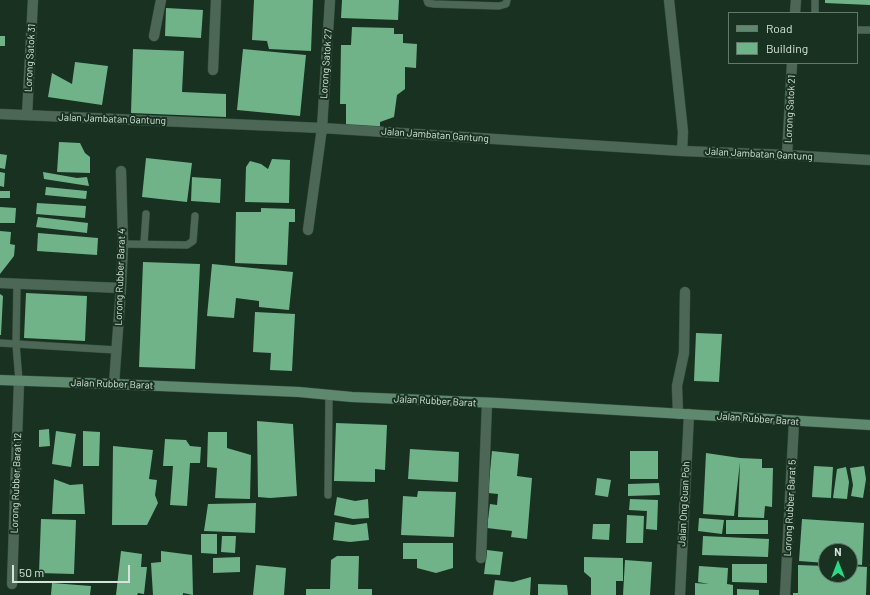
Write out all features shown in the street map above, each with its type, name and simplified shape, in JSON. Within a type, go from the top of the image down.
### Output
[{"type":"main road","name":"Jalan Rubber Barat","points":[[0,380],[299,392],[329,395],[870,425]]},
{"type":"street","name":"Lorong Satok 31","points":[[27,115],[33,0]]},
{"type":"street","points":[[154,36],[161,0]]},
{"type":"street","points":[[213,70],[216,0]]},
{"type":"street","name":"Lorong Satok 27","points":[[308,230],[322,128],[330,0]]},
{"type":"street","points":[[669,0],[682,132],[682,150]]},
{"type":"street","points":[[795,12],[796,0]]},
{"type":"street","name":"Lorong Satok 21","points":[[787,155],[792,64]]},
{"type":"street","name":"Jalan Jambatan Gantung","points":[[0,114],[322,128],[870,160]]},
{"type":"street","name":"Lorong Rubber Barat 4","points":[[114,384],[123,244],[121,171]]},
{"type":"street","points":[[0,283],[121,288]]},
{"type":"street","points":[[678,414],[677,386],[684,353],[685,292]]},
{"type":"street","name":"Lorong Rubber Barat 12","points":[[12,584],[19,381]]},
{"type":"street","points":[[481,558],[488,403]]},
{"type":"street","name":"Jalan Ong Guan Poh","points":[[680,595],[689,414]]},
{"type":"street","name":"Lorong Rubber Barat 5","points":[[785,595],[794,421]]},
{"type":"lane","points":[[427,0],[428,4],[499,6],[506,4],[506,0]]},
{"type":"lane","points":[[815,0],[815,12]]},
{"type":"lane","points":[[858,30],[870,30]]},
{"type":"lane","points":[[144,243],[146,214]]},
{"type":"lane","points":[[123,244],[144,243],[187,245],[193,241],[195,216]]},
{"type":"lane","points":[[17,284],[16,344],[19,381]]},
{"type":"lane","points":[[0,343],[116,350]]},
{"type":"lane","points":[[328,495],[329,395]]},
{"type":"building","points":[[254,0],[313,0],[311,51],[269,49],[267,41],[252,40]]},
{"type":"building","points":[[342,0],[399,0],[398,20],[341,18]]},
{"type":"building","points":[[825,0],[870,0],[870,5],[825,3]]},
{"type":"building","points":[[166,8],[203,10],[201,38],[165,36]]},
{"type":"building","points":[[352,27],[394,28],[394,34],[403,34],[403,43],[417,44],[416,68],[405,67],[405,89],[397,95],[394,117],[380,122],[380,128],[346,127],[346,104],[340,104],[341,45],[351,45]]},
{"type":"building","points":[[0,36],[5,36],[5,46],[0,46]]},
{"type":"building","points":[[133,49],[184,51],[182,92],[226,94],[226,117],[131,113]]},
{"type":"building","points":[[243,49],[306,55],[300,116],[237,110]]},
{"type":"building","points":[[75,62],[108,66],[102,105],[48,97],[52,73],[72,84]]},
{"type":"building","points":[[59,142],[80,143],[85,153],[90,157],[90,173],[57,172]]},
{"type":"building","points":[[0,154],[7,155],[5,169],[0,168]]},
{"type":"building","points":[[146,158],[192,163],[187,202],[142,197]]},
{"type":"building","points":[[272,159],[290,160],[289,203],[245,202],[246,167],[250,161],[261,164],[268,169]]},
{"type":"building","points":[[0,172],[5,173],[4,187],[0,186]]},
{"type":"building","points":[[43,172],[77,178],[87,177],[89,186],[44,179]]},
{"type":"building","points":[[192,177],[221,179],[220,203],[191,201]]},
{"type":"building","points":[[46,187],[87,191],[86,199],[45,195]]},
{"type":"building","points":[[0,191],[10,191],[10,198],[0,198]]},
{"type":"building","points":[[37,203],[86,206],[85,218],[36,214]]},
{"type":"building","points":[[0,207],[16,208],[15,223],[0,223]]},
{"type":"building","points":[[261,208],[295,209],[295,222],[289,222],[287,265],[235,263],[236,212],[261,212]]},
{"type":"building","points":[[38,217],[88,223],[87,233],[36,227]]},
{"type":"building","points":[[0,231],[11,232],[10,244],[15,245],[14,256],[0,274]]},
{"type":"building","points":[[38,233],[98,238],[97,255],[37,251]]},
{"type":"building","points":[[143,262],[200,264],[195,369],[139,367]]},
{"type":"building","points":[[212,264],[293,272],[289,310],[259,307],[259,301],[236,298],[234,318],[207,316]]},
{"type":"building","points":[[26,293],[87,296],[85,341],[24,338]]},
{"type":"building","points":[[0,294],[3,296],[1,335],[0,335]]},
{"type":"building","points":[[255,312],[295,314],[292,371],[270,370],[271,353],[253,352]]},
{"type":"building","points":[[696,333],[722,334],[719,382],[694,381]]},
{"type":"building","points":[[257,421],[293,424],[297,496],[270,498],[258,497]]},
{"type":"building","points":[[336,423],[387,425],[385,470],[375,469],[375,482],[334,481]]},
{"type":"building","points":[[49,429],[50,446],[39,447],[39,430]]},
{"type":"building","points":[[56,431],[76,434],[71,467],[52,464]]},
{"type":"building","points":[[83,431],[100,432],[99,466],[83,466]]},
{"type":"building","points":[[208,432],[227,432],[227,448],[251,455],[250,499],[215,498],[217,468],[207,467]]},
{"type":"building","points":[[165,439],[186,440],[190,446],[201,447],[200,463],[190,463],[187,506],[170,505],[173,466],[163,466]]},
{"type":"building","points":[[113,446],[153,450],[149,479],[157,480],[155,495],[158,503],[147,525],[112,525]]},
{"type":"building","points":[[410,449],[459,452],[458,482],[408,479]]},
{"type":"building","points":[[492,451],[519,454],[517,476],[532,478],[527,539],[511,537],[512,531],[487,528],[490,504],[497,505],[498,494],[488,493]]},
{"type":"building","points":[[630,451],[658,451],[658,479],[630,479]]},
{"type":"building","points":[[706,453],[740,458],[762,459],[762,468],[773,468],[772,507],[765,506],[764,518],[738,517],[740,462],[734,516],[703,514]]},
{"type":"building","points":[[814,466],[833,467],[831,498],[812,497]]},
{"type":"building","points":[[864,466],[866,479],[863,498],[851,496],[853,485],[850,468]]},
{"type":"building","points":[[846,467],[849,482],[847,499],[833,498],[837,469]]},
{"type":"building","points":[[597,478],[611,480],[608,497],[595,495]]},
{"type":"building","points":[[54,479],[70,485],[83,484],[85,514],[52,514]]},
{"type":"building","points":[[659,483],[660,495],[628,496],[628,484]]},
{"type":"building","points":[[418,491],[456,492],[454,537],[401,535],[403,496],[417,497]]},
{"type":"building","points":[[337,497],[355,501],[368,499],[369,518],[353,519],[334,515]]},
{"type":"building","points":[[630,499],[658,500],[657,530],[646,529],[647,511],[629,510]]},
{"type":"building","points":[[256,503],[255,533],[204,531],[208,504]]},
{"type":"building","points":[[627,515],[644,516],[643,543],[626,543]]},
{"type":"building","points":[[699,518],[724,520],[722,534],[698,531]]},
{"type":"building","points":[[41,519],[76,520],[74,574],[39,573]]},
{"type":"building","points":[[802,519],[864,523],[862,565],[858,565],[858,543],[818,543],[818,562],[799,561]]},
{"type":"building","points":[[726,520],[768,520],[768,534],[726,534]]},
{"type":"building","points":[[335,522],[353,525],[367,523],[369,540],[350,542],[333,540]]},
{"type":"building","points":[[593,524],[610,524],[609,540],[592,539]]},
{"type":"building","points":[[201,534],[217,534],[217,554],[201,553]]},
{"type":"building","points":[[222,536],[236,536],[235,553],[221,552]]},
{"type":"building","points":[[703,536],[769,539],[768,557],[702,555]]},
{"type":"building","points":[[403,543],[453,543],[453,568],[436,573],[417,568],[417,559],[403,559]]},
{"type":"building","points":[[487,550],[503,552],[500,575],[484,574]]},
{"type":"building","points":[[121,551],[142,554],[141,567],[147,567],[144,594],[138,593],[137,595],[116,595]]},
{"type":"building","points":[[161,551],[192,555],[193,595],[183,593],[183,595],[153,595],[151,563],[161,562]]},
{"type":"building","points":[[337,556],[359,556],[358,589],[372,589],[372,595],[306,595],[306,589],[330,589],[331,560]]},
{"type":"building","points":[[240,557],[240,572],[213,573],[213,558]]},
{"type":"building","points":[[584,557],[623,558],[623,581],[616,581],[616,595],[591,595],[591,578],[584,572]]},
{"type":"building","points":[[625,560],[652,562],[650,595],[623,595]]},
{"type":"building","points":[[732,564],[767,564],[767,583],[732,582]]},
{"type":"building","points":[[256,565],[286,568],[284,595],[253,595]]},
{"type":"building","points":[[798,565],[818,566],[818,583],[858,583],[858,566],[867,567],[866,595],[793,595],[793,593],[798,593]]},
{"type":"building","points":[[699,566],[728,568],[727,584],[733,585],[733,595],[695,595],[695,583],[709,584],[698,582]]},
{"type":"building","points":[[531,577],[530,595],[493,595],[495,580],[513,582]]},
{"type":"building","points":[[52,583],[91,586],[90,595],[51,595]]},
{"type":"building","points":[[538,584],[567,585],[568,595],[538,595]]},
{"type":"building","points":[[737,589],[759,590],[759,595],[737,595]]}]
